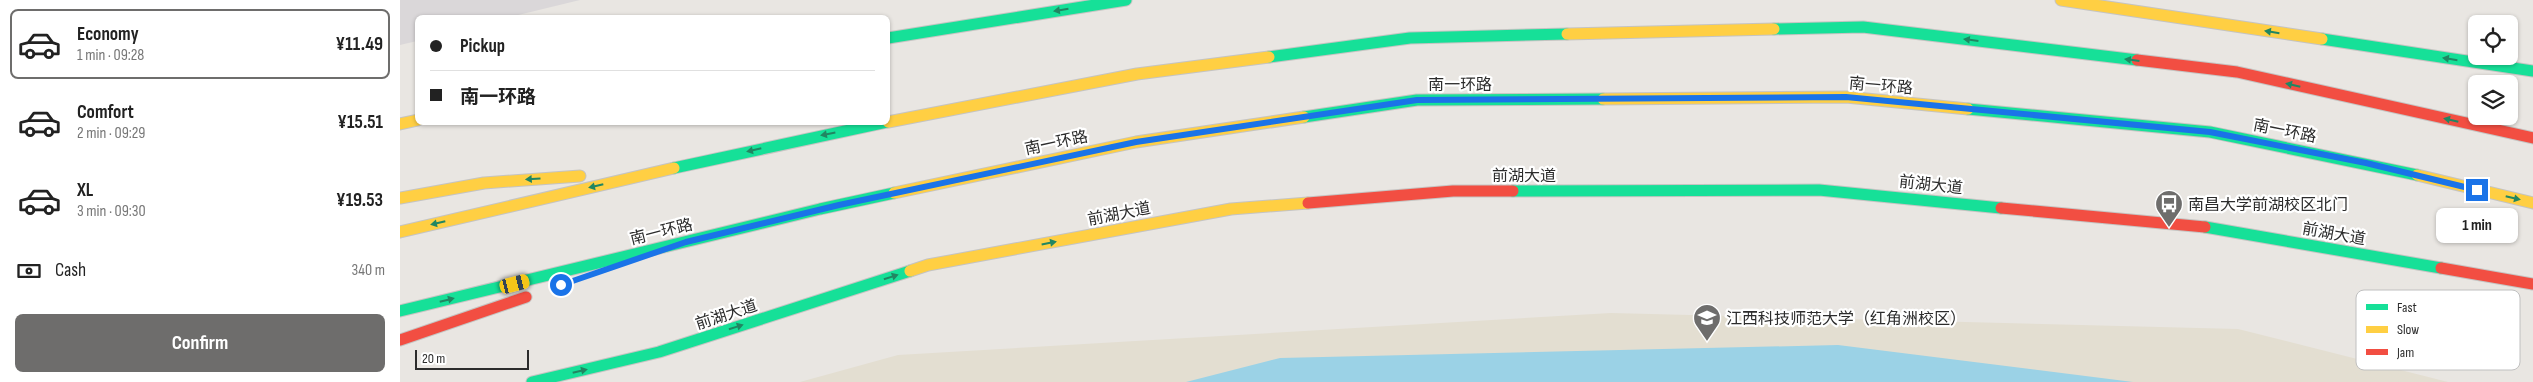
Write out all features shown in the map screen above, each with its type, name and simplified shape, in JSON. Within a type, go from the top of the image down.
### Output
[{"type":"main road","points":[[890,38],[1126,0]]},
{"type":"main road","points":[[2061,0],[2533,71]]},
{"type":"main road","points":[[890,121],[1137,74],[1410,38],[1863,28],[2237,72],[2533,138]]},
{"type":"main road","name":"南一环路","points":[[400,311],[820,209],[1136,142],[1417,100],[1846,97],[2210,132],[2366,163],[2533,203]]},
{"type":"main road","points":[[400,124],[415,121]]},
{"type":"main road","points":[[400,232],[669,169],[872,125]]},
{"type":"main road","points":[[400,198],[484,183],[669,169]]},
{"type":"main road","name":"前湖大道","points":[[532,382],[659,352],[928,265],[1231,209],[1453,191],[1819,190],[2214,228],[2533,284]]},
{"type":"main road","points":[[566,283],[686,242]]},
{"type":"main road","points":[[400,340],[539,293]]},
{"type":"shaded area","points":[[400,0],[580,0],[518,15],[415,15],[415,41],[400,45]]},
{"type":"shaded area","name":"江西科技师范大学（红角洲校区）","points":[[1611,313],[2238,329],[2356,359],[2356,370],[2400,370],[2448,382],[800,382],[898,355]]},
{"type":"water","points":[[1838,345],[2133,382],[1186,382],[1280,358]]},
{"type":"traffic: fast","points":[[890,38],[1126,0]]},
{"type":"traffic: fast","points":[[1774,29],[1863,27],[2137,60]]},
{"type":"traffic: fast","points":[[1269,57],[1410,38],[1567,34]]},
{"type":"traffic: fast","points":[[2322,39],[2533,71]]},
{"type":"traffic: fast","points":[[1304,117],[1417,100],[1603,99]]},
{"type":"traffic: fast","points":[[1968,109],[2210,132],[2417,175]]},
{"type":"traffic: fast","points":[[674,168],[873,125]]},
{"type":"traffic: fast","points":[[1513,191],[1819,190],[2001,208]]},
{"type":"traffic: fast","points":[[400,311],[820,209],[894,193]]},
{"type":"traffic: fast","points":[[2205,227],[2441,268]]},
{"type":"traffic: fast","points":[[532,382],[659,352],[910,271]]},
{"type":"traffic: slow","points":[[2061,0],[2322,39]]},
{"type":"traffic: slow","points":[[1567,34],[1774,29]]},
{"type":"traffic: slow","points":[[890,122],[1137,74],[1269,57]]},
{"type":"traffic: slow","points":[[1603,99],[1846,97],[1968,109]]},
{"type":"traffic: slow","points":[[894,193],[1136,142],[1304,117]]},
{"type":"traffic: slow","points":[[400,124],[415,121]]},
{"type":"traffic: slow","points":[[400,232],[674,168]]},
{"type":"traffic: slow","points":[[2417,175],[2533,203]]},
{"type":"traffic: slow","points":[[400,198],[484,183],[580,176]]},
{"type":"traffic: slow","points":[[910,271],[928,265],[1231,209],[1308,203]]},
{"type":"traffic: jam","points":[[2137,60],[2237,72],[2533,138]]},
{"type":"traffic: jam","points":[[1308,203],[1453,191],[1513,191]]},
{"type":"traffic: jam","points":[[2001,208],[2205,227]]},
{"type":"traffic: jam","points":[[2441,268],[2533,284]]},
{"type":"traffic: jam","points":[[400,340],[526,297]]},
{"type":"place","name":"南昌大学前湖校区北门","points":[[2169,228]]},
{"type":"place","name":"江西科技师范大学（红角洲校区）","points":[[1707,342]]},
{"type":"route","points":[[561,285],[686,242],[820,209],[1136,142],[1417,100],[1846,97],[2210,132],[2366,163],[2477,190]]}]
